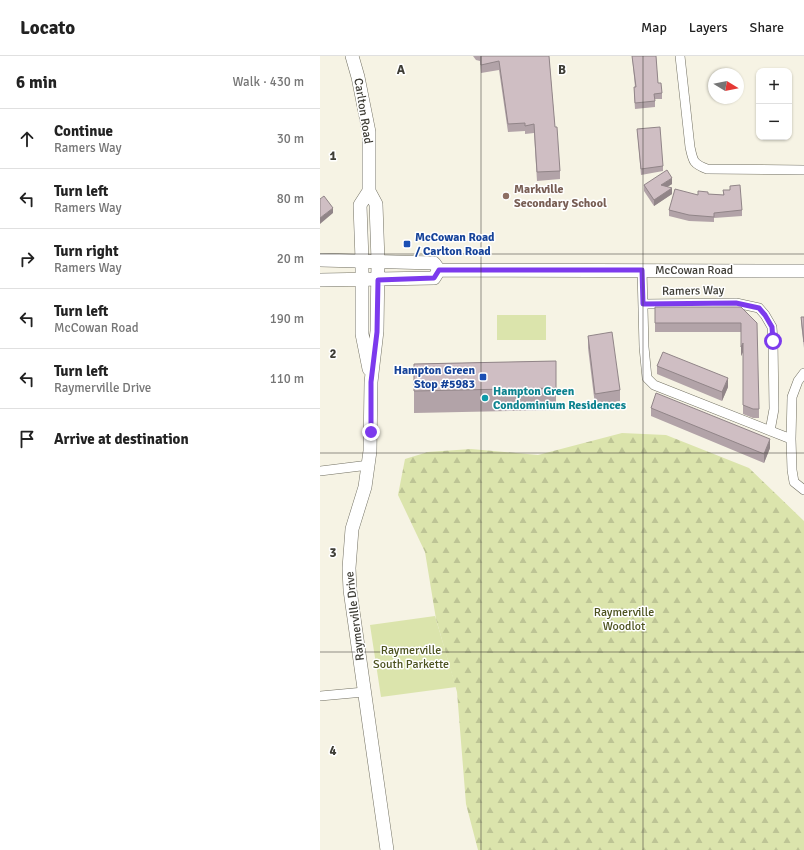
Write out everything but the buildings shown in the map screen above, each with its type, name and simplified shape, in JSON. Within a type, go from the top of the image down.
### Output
[{"type":"street","name":"Carlton Road","points":[[352,56],[358,77],[369,132],[369,191],[376,204],[378,280]]},
{"type":"street","points":[[680,56],[690,147],[693,159],[697,166],[707,169],[804,170]]},
{"type":"street","name":"Carlton Road","points":[[362,260],[360,205],[369,191]]},
{"type":"street","name":"McCowan Road","points":[[320,260],[434,263],[439,270]]},
{"type":"street","name":"Raymerville Drive","points":[[362,260],[362,334],[371,382]]},
{"type":"street","name":"McCowan Road","points":[[439,270],[804,271]]},
{"type":"street","name":"McCowan Road","points":[[320,280],[434,278],[439,270]]},
{"type":"street","points":[[642,270],[647,378],[654,385],[791,439]]},
{"type":"street","name":"Raymerville Drive","points":[[378,280],[377,332],[371,382],[371,432],[369,465],[365,487],[352,529],[348,568],[387,850]]},
{"type":"street","name":"Ramers Way","points":[[643,304],[736,303],[759,308],[772,327],[774,409],[770,431]]},
{"type":"street","points":[[804,373],[798,381],[792,397],[791,439],[794,482],[804,490]]},
{"type":"street","points":[[320,471],[369,465]]},
{"type":"street","points":[[320,696],[364,692]]},
{"type":"green space","points":[[497,315],[546,315],[546,340],[497,340]]},
{"type":"green space","name":"Raymerville Woodlot","points":[[622,433],[666,435],[749,468],[804,521],[804,850],[478,850],[466,804],[457,692],[436,619],[425,552],[398,495],[405,459],[428,452],[471,449],[538,455]]},
{"type":"green space","name":"Raymerville South Parkette","points":[[435,616],[456,687],[381,697],[370,625]]},
{"type":"place","name":"Markville Secondary School","points":[[506,196]]},
{"type":"place","name":"McCowan Road / Carlton Road","points":[[407,244]]},
{"type":"place","name":"Hampton Green Stop #5983","points":[[483,377]]},
{"type":"place","name":"Hampton Green Condominium Residences","points":[[485,398]]},
{"type":"route","points":[[371,432],[371,382],[377,332],[378,280],[434,278],[439,270],[642,270],[643,304],[736,303],[759,308],[772,327],[773,341]]}]
